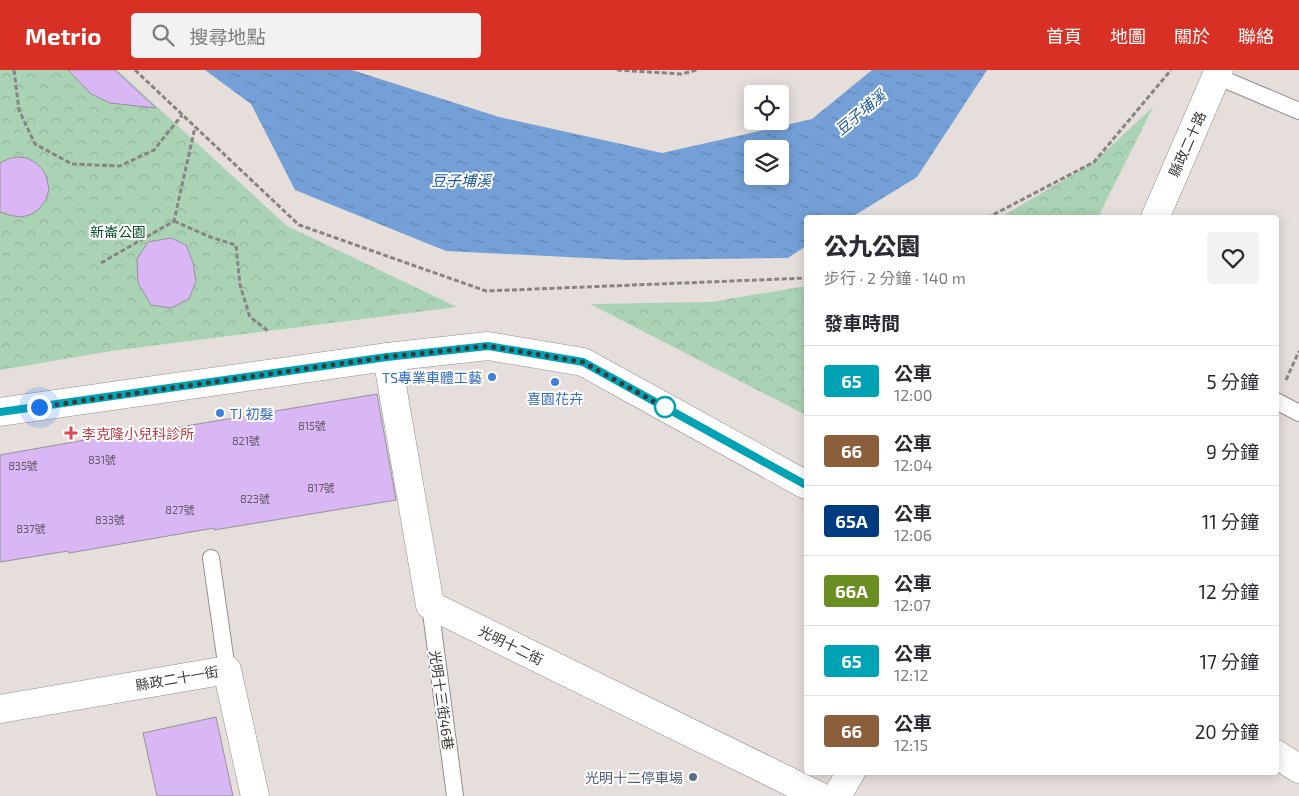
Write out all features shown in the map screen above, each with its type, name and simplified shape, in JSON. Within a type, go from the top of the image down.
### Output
[{"type":"street","name":"縣政二十路","points":[[1156,215],[1218,73]]},
{"type":"street","points":[[0,412],[387,357],[488,346],[583,362],[804,484]]},
{"type":"street","points":[[387,357],[430,605]]},
{"type":"street","name":"光明十二街","points":[[430,605],[819,796]]},
{"type":"street","name":"縣政二十一街","points":[[0,709],[227,670],[255,796]]},
{"type":"street","points":[[1279,756],[1299,769]]},
{"type":"street","points":[[836,796],[849,775]]},
{"type":"lane","points":[[1218,73],[1299,111]]},
{"type":"lane","points":[[1279,403],[1299,413]]},
{"type":"lane","points":[[211,558],[227,670]]},
{"type":"lane","name":"光明十三街46巷","points":[[430,605],[455,796]]},
{"type":"path","points":[[14,70],[19,110],[35,144],[72,164],[120,166],[154,150],[182,115]]},
{"type":"path","points":[[135,70],[299,225],[486,291],[804,278]]},
{"type":"path","points":[[617,70],[681,74],[696,70]]},
{"type":"path","points":[[993,215],[1094,162],[1171,70]]},
{"type":"path","points":[[101,263],[174,221],[195,127]]},
{"type":"path","points":[[174,221],[210,237],[236,245],[240,284],[250,316],[268,331]]},
{"type":"path","points":[[1279,394],[1299,350]]},
{"type":"green space","name":"新崙公園","points":[[0,70],[117,70],[287,226],[457,307],[111,351],[0,370]]},
{"type":"green space","points":[[1153,107],[1099,215],[1004,215],[1094,162]]},
{"type":"green space","points":[[804,286],[804,414],[590,304],[711,302]]},
{"type":"water","name":"豆子埔溪","points":[[205,70],[352,70],[499,117],[662,153],[763,130],[789,130],[789,124],[812,119],[872,70],[987,70],[917,177],[855,215],[804,215],[804,247],[788,258],[627,260],[446,251],[295,190],[251,104]]},
{"type":"building","points":[[68,70],[115,70],[156,108],[110,103],[91,94]]},
{"type":"building","points":[[17,157],[27,158],[43,170],[49,190],[40,208],[32,214],[22,217],[0,212],[0,163]]},
{"type":"building","points":[[171,238],[186,245],[193,263],[196,281],[189,299],[171,308],[151,305],[138,283],[137,259],[148,242]]},
{"type":"building","points":[[377,394],[396,500],[69,553],[68,551],[0,562],[0,455],[130,432],[161,427],[162,430]]},
{"type":"building","points":[[216,717],[233,796],[157,796],[143,733]]},
{"type":"bus line","name":"65","points":[[0,412],[387,357],[488,346],[583,362],[804,484]]},
{"type":"place","name":"TS專業車體工藝","points":[[492,377]]},
{"type":"place","name":"喜園花卉","points":[[555,382]]},
{"type":"place","name":"TJ 初髮","points":[[220,413]]},
{"type":"place","name":"李克隆小兒科診所","points":[[71,433]]},
{"type":"place","name":"光明十二停車場","points":[[693,777]]},
{"type":"route","points":[[39,407],[387,357],[488,346],[583,362],[669,410],[665,407]]}]
